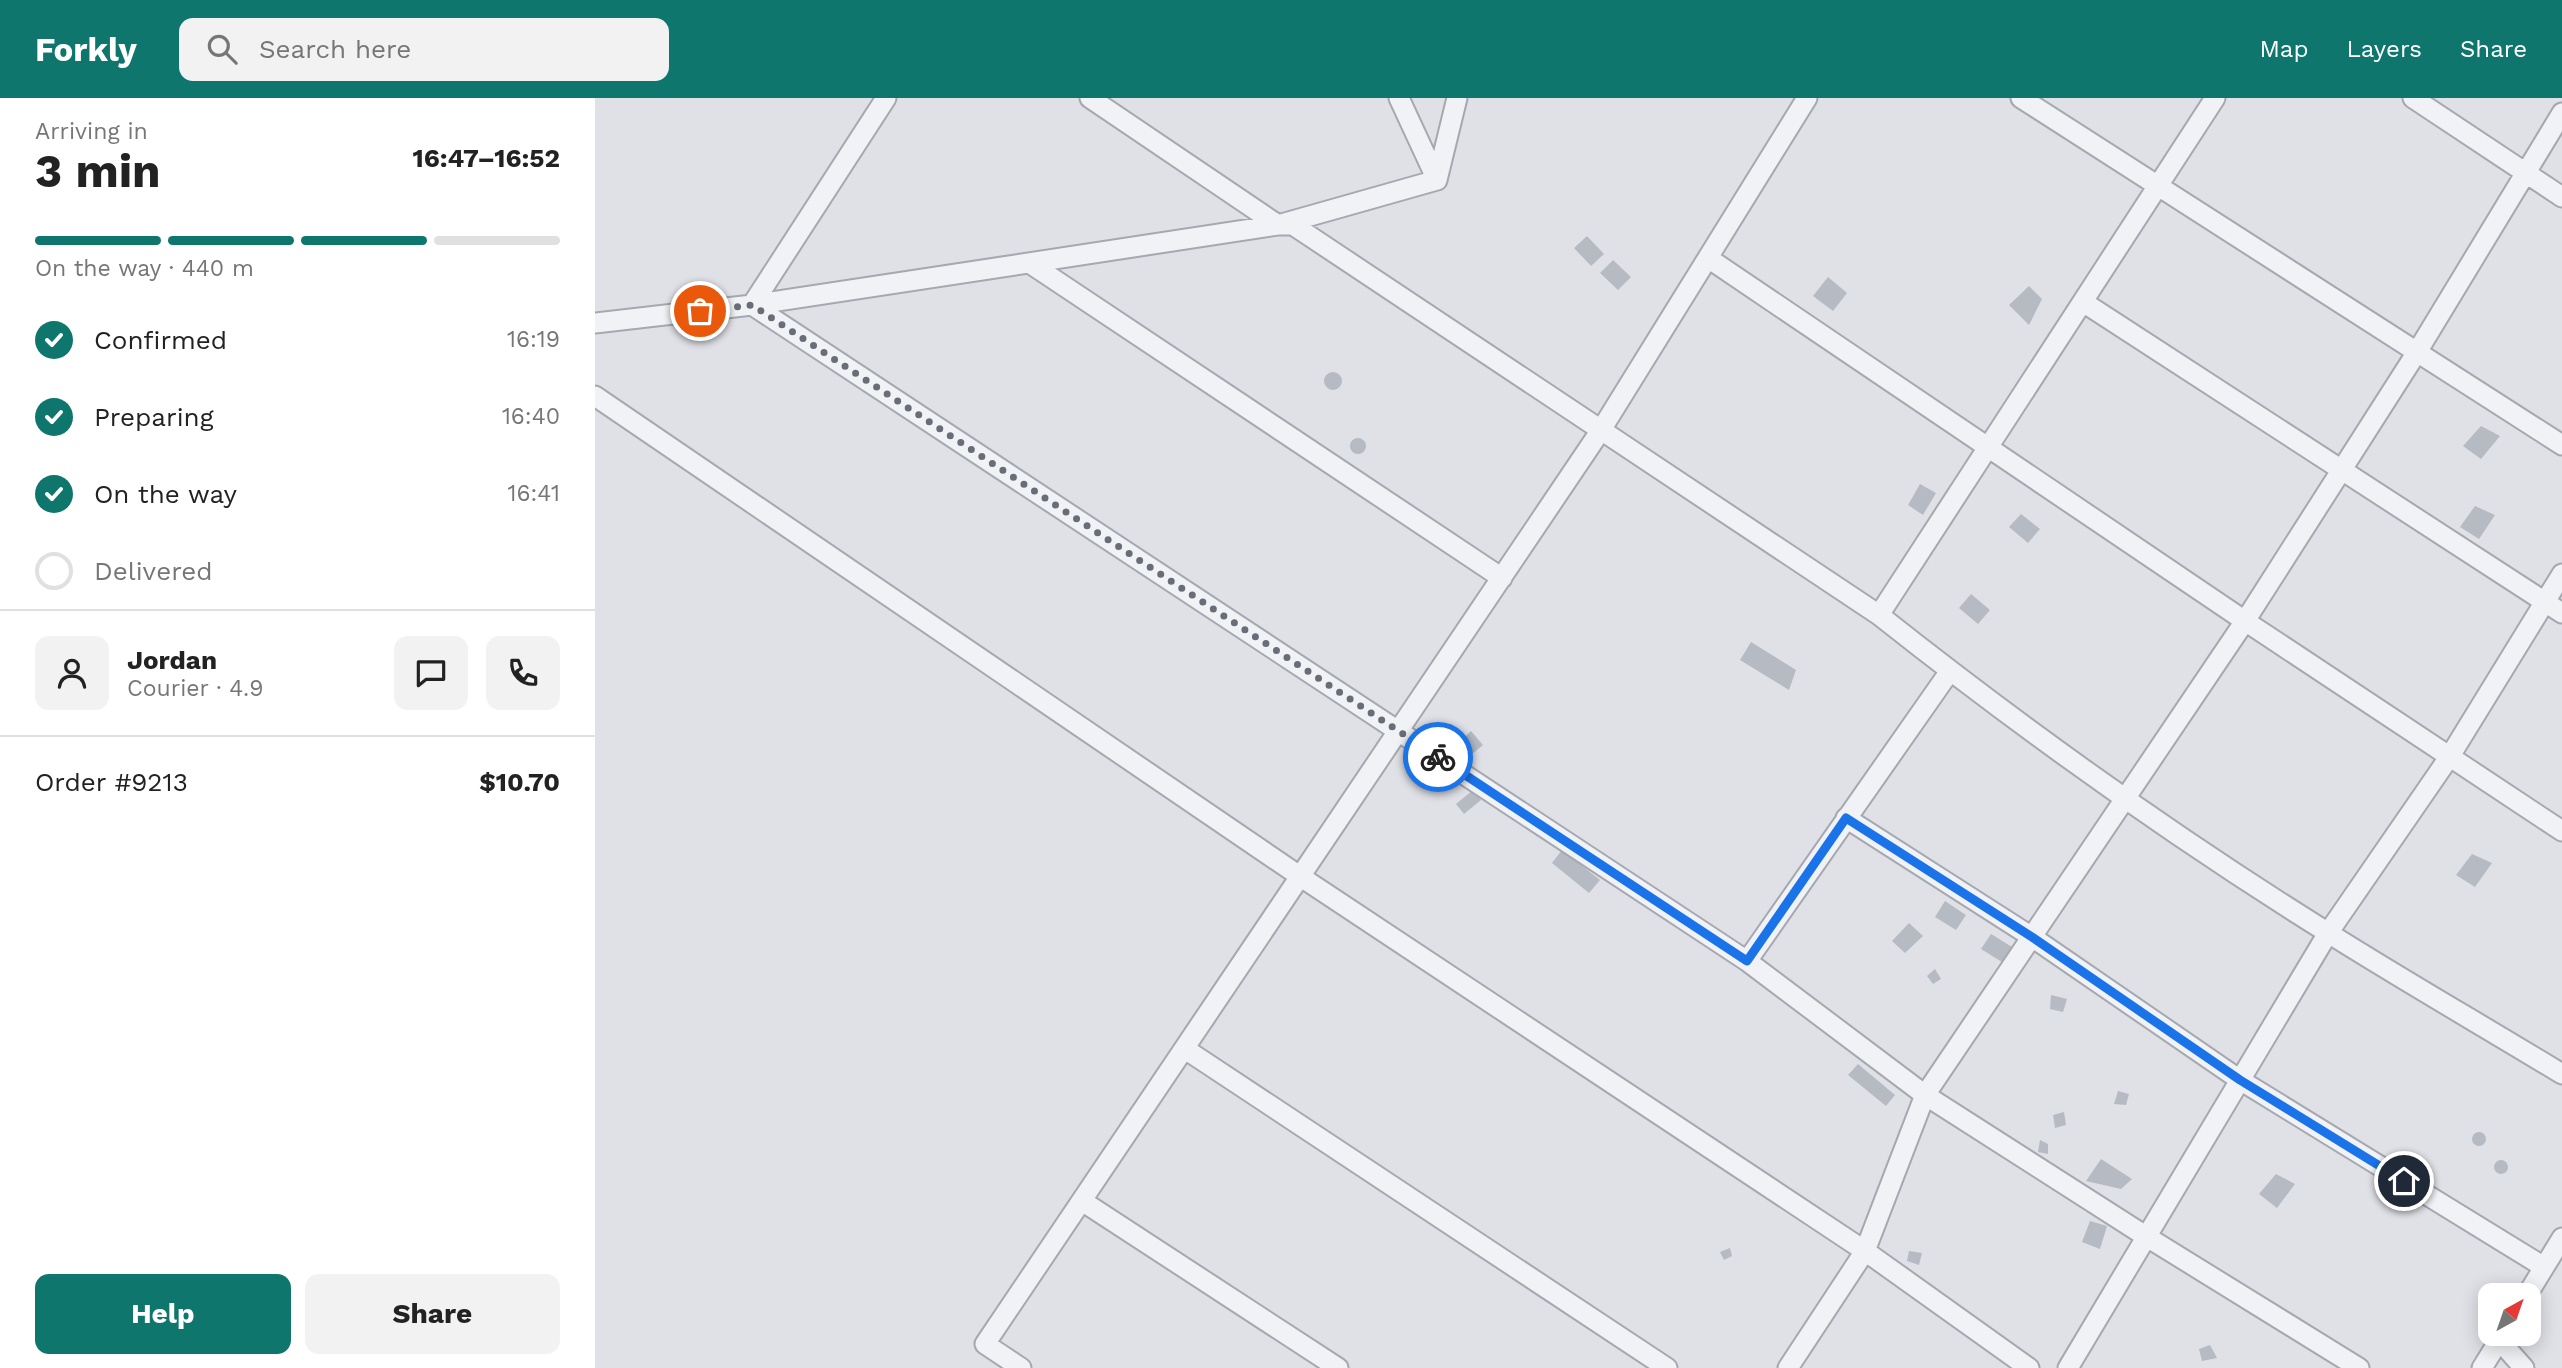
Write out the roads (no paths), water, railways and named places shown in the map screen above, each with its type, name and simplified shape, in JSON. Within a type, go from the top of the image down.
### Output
[{"type":"street","points":[[752,305],[887,98]]},
{"type":"street","points":[[1090,98],[1278,225],[1293,225],[1879,615],[1950,671],[2126,799],[2328,933],[2562,1074]]},
{"type":"street","points":[[1399,98],[1437,180]]},
{"type":"street","points":[[1437,180],[1457,98]]},
{"type":"street","points":[[1021,1368],[985,1344],[1601,430],[1807,98]]},
{"type":"street","points":[[2021,98],[2562,445]]},
{"type":"street","points":[[1879,615],[2215,98]]},
{"type":"street","points":[[2413,98],[2562,197]]},
{"type":"street","points":[[1788,1368],[1865,1251],[1925,1095],[2245,621],[2417,352],[2562,113]]},
{"type":"street","points":[[595,323],[752,305],[1278,225],[1437,180]]},
{"type":"street","points":[[1708,258],[2245,621],[2562,831]]},
{"type":"street","points":[[1031,264],[1502,578]]},
{"type":"street","points":[[2083,302],[2562,613]]},
{"type":"street","points":[[752,305],[1747,961],[1925,1095],[2359,1368]]},
{"type":"street","points":[[595,396],[1301,877],[1865,1251],[2029,1368]]},
{"type":"street","points":[[2068,1368],[2328,933],[2451,756],[2562,574]]},
{"type":"street","points":[[1747,961],[1950,671]]},
{"type":"street","points":[[1846,818],[2032,937],[2240,1080],[2545,1267]]},
{"type":"street","points":[[1185,1049],[1667,1368]]},
{"type":"street","points":[[1082,1201],[1338,1368]]},
{"type":"street","points":[[2535,1283],[2562,1238]]},
{"type":"street","points":[[2482,1368],[2495,1346]]},
{"type":"street","points":[[2508,1346],[2524,1368]]}]
